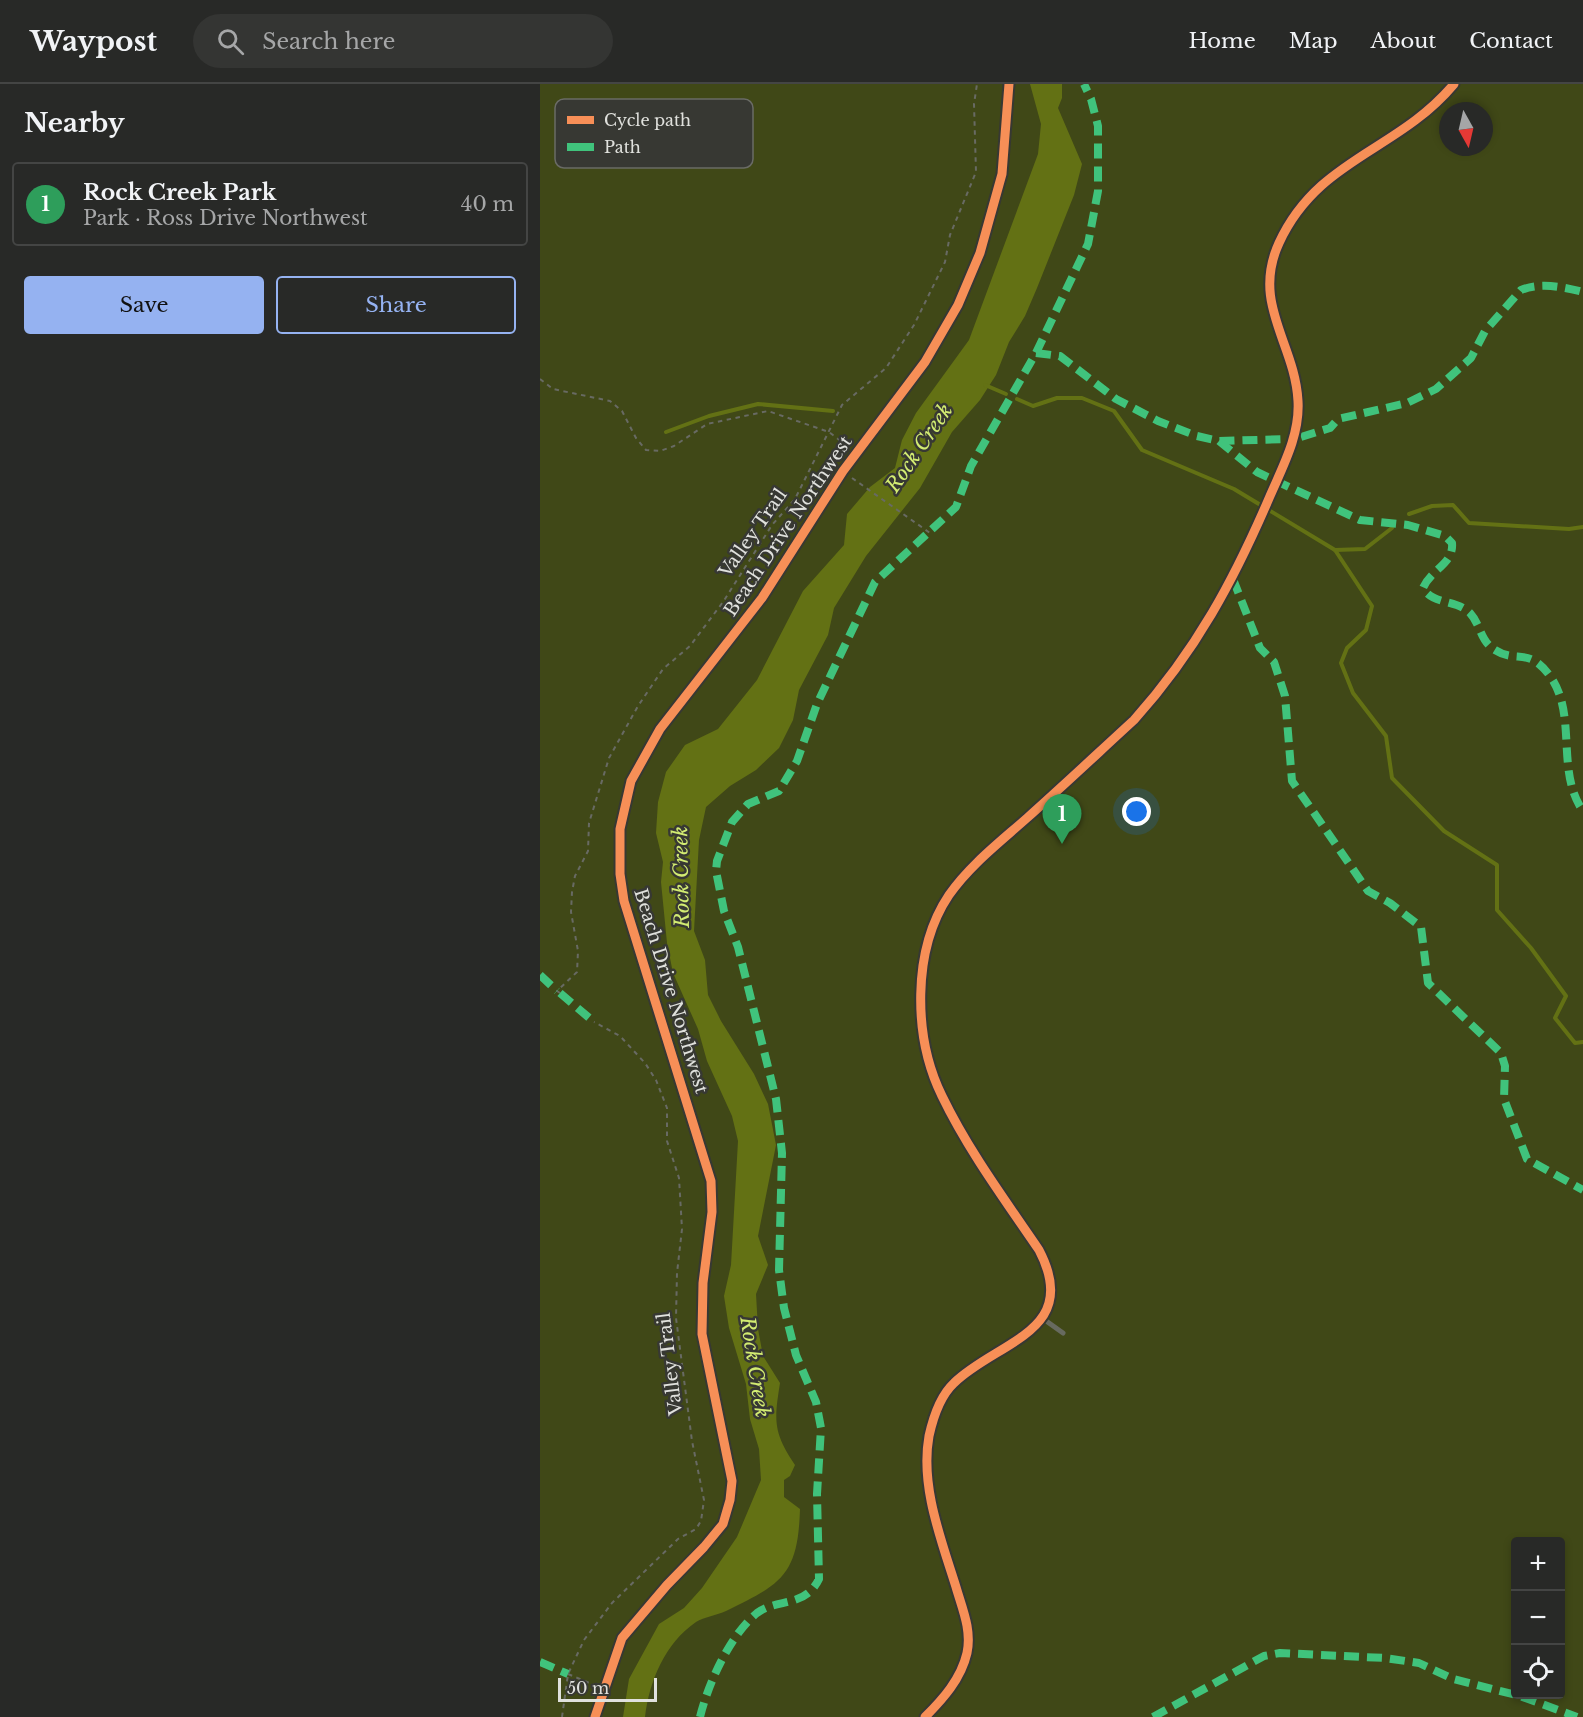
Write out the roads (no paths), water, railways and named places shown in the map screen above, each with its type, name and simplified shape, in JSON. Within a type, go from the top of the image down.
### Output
[{"type":"street","name":"Beach Drive Northwest","points":[[595,1717],[622,1638],[723,1524],[732,1481],[702,1334],[703,1283],[712,1212],[711,1181],[624,901],[620,829],[631,781],[660,729],[762,598],[856,454],[930,354],[970,279],[1002,174],[1009,84]]},
{"type":"street","points":[[925,1717],[942,1700],[958,1677],[967,1653],[968,1635],[965,1613],[929,1492],[927,1449],[932,1424],[943,1398],[954,1383],[1013,1345],[1042,1317],[1048,1302],[1051,1282],[1048,1267],[941,1095],[934,1073],[921,1004],[923,970],[929,937],[938,914],[964,875],[1134,720],[1159,692],[1202,634],[1242,561],[1290,450],[1298,411],[1296,383],[1272,312],[1269,289],[1271,265],[1280,242],[1300,206],[1322,182],[1413,124],[1454,84]]},
{"type":"lane","points":[[1042,1317],[1063,1333]]},
{"type":"water","name":"Rock Creek","points":[[1030,84],[1062,84],[1062,98],[1058,108],[1082,164],[1074,195],[1025,316],[1009,342],[996,375],[980,400],[952,432],[920,488],[866,556],[834,608],[828,635],[799,690],[793,720],[779,748],[756,770],[730,786],[706,807],[699,840],[694,931],[705,960],[708,995],[721,1021],[754,1074],[768,1104],[776,1145],[758,1236],[768,1265],[756,1294],[758,1329],[763,1356],[780,1383],[777,1426],[783,1444],[795,1465],[790,1476],[784,1480],[784,1497],[800,1509],[799,1531],[790,1563],[783,1575],[761,1593],[726,1611],[699,1620],[685,1631],[660,1664],[650,1690],[645,1717],[623,1717],[629,1679],[659,1624],[684,1608],[702,1588],[737,1537],[761,1480],[759,1449],[750,1419],[746,1384],[729,1328],[724,1296],[731,1265],[738,1141],[732,1116],[707,1061],[698,1029],[673,973],[667,943],[661,882],[663,862],[656,833],[658,802],[666,772],[685,745],[718,729],[757,680],[803,591],[844,545],[847,514],[870,487],[895,468],[902,440],[916,413],[969,340],[1038,154],[1041,124]]},
{"type":"waterway","points":[[985,385],[1006,394]]},
{"type":"waterway","points":[[1017,399],[1033,406],[1057,398],[1082,398],[1114,411],[1142,450],[1234,489],[1335,550],[1372,606],[1366,630],[1347,648],[1341,663],[1353,693],[1386,736],[1392,778],[1444,831],[1497,865],[1497,910],[1531,948],[1566,996],[1555,1018],[1575,1043],[1583,1042]]},
{"type":"waterway","points":[[666,432],[709,416],[758,404],[833,411]]},
{"type":"waterway","points":[[1409,514],[1432,506],[1453,505],[1469,523],[1569,529],[1583,527]]},
{"type":"waterway","points":[[1335,550],[1365,549],[1392,528]]},
{"type":"place","name":"Rock Creek Park","points":[[1062,844]]}]
